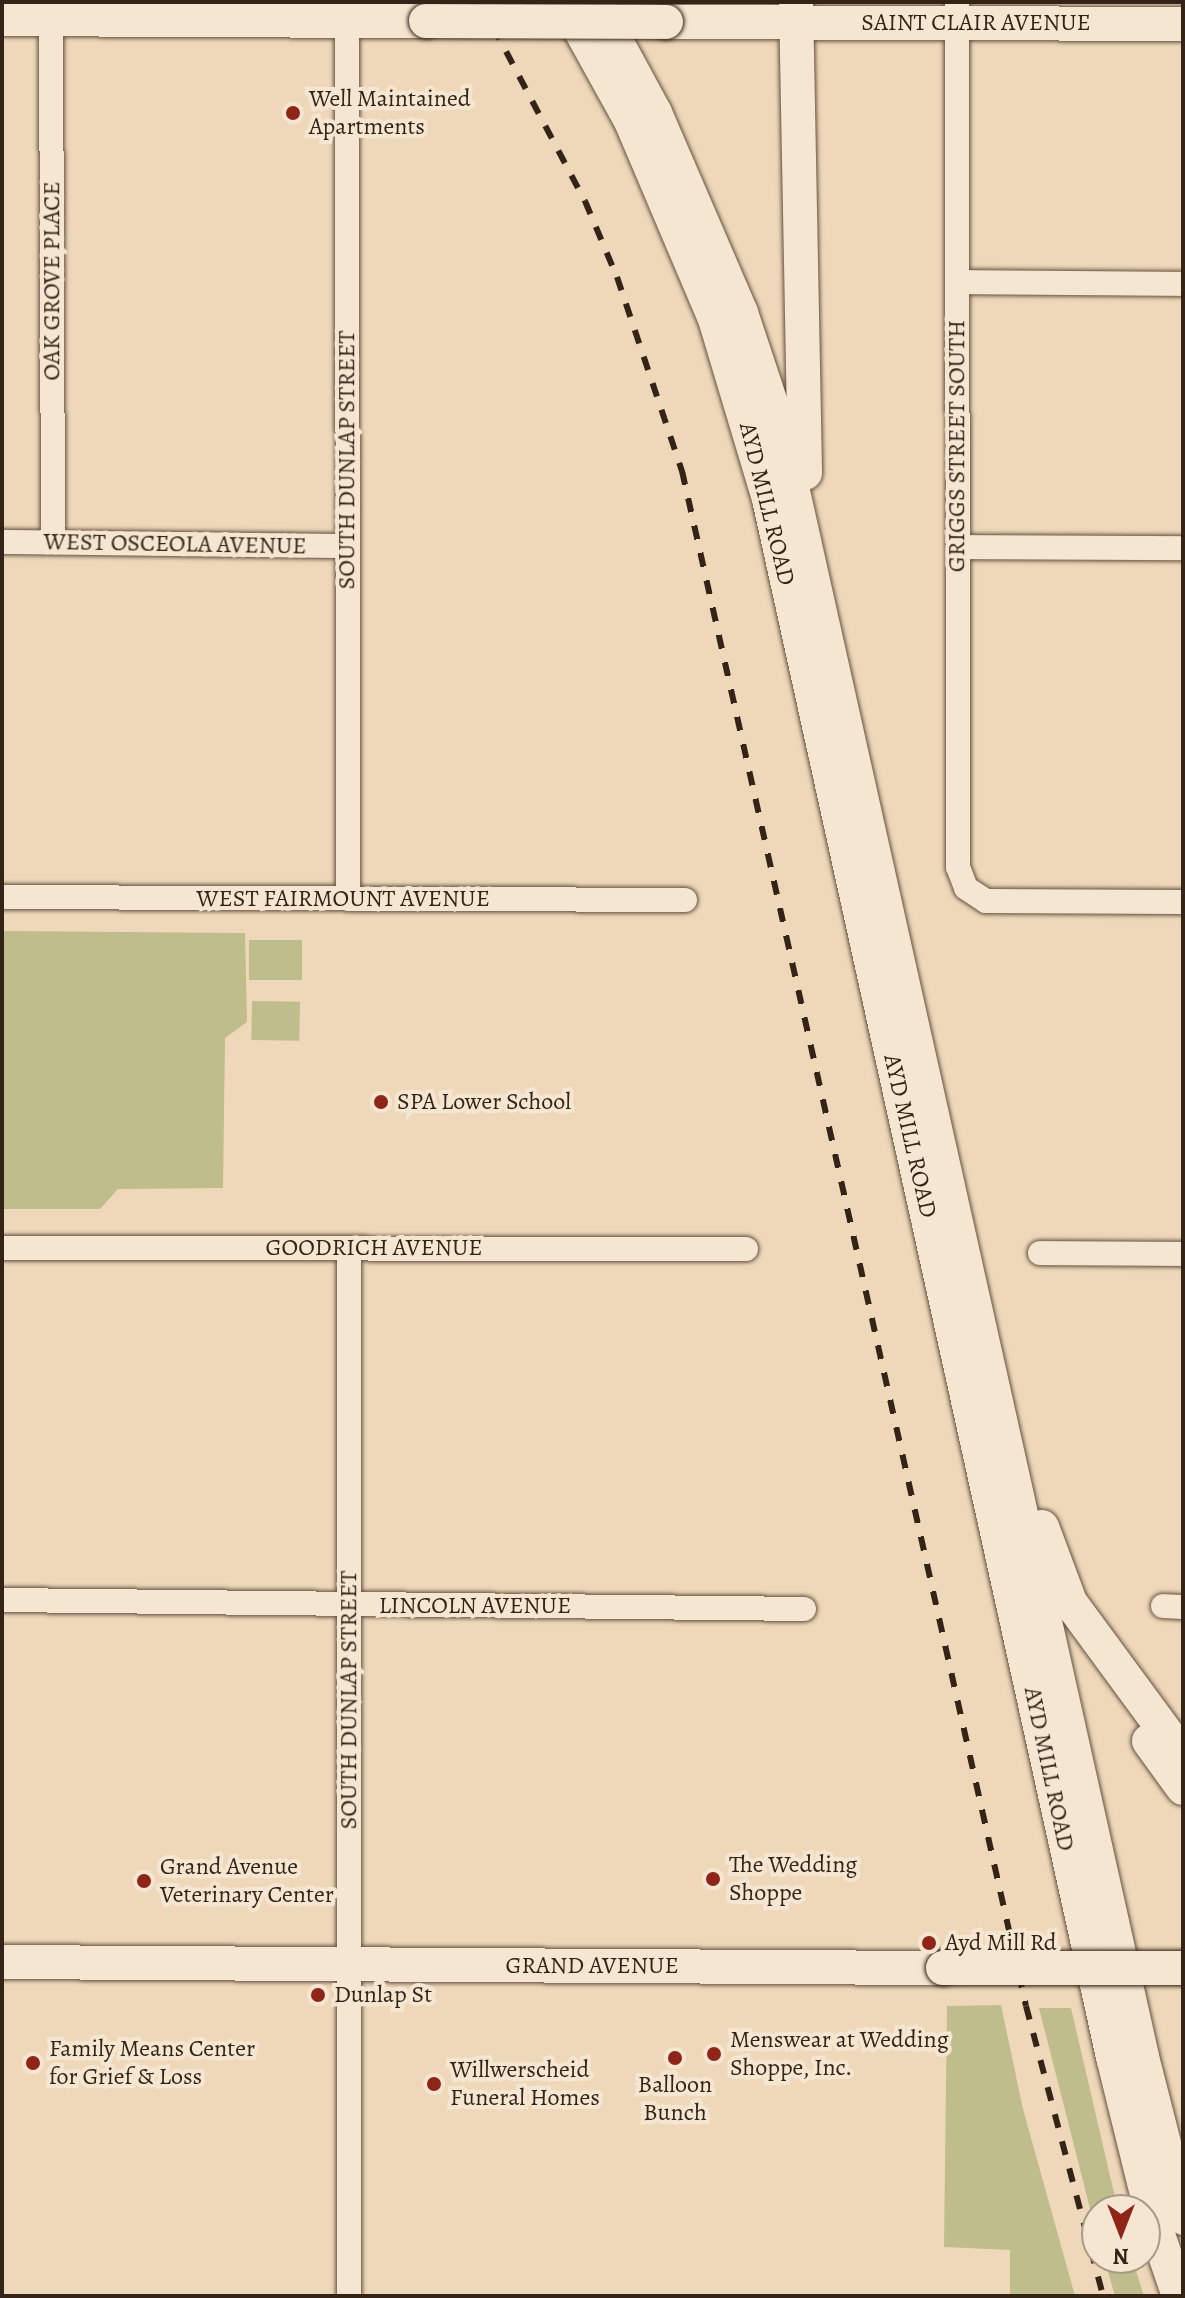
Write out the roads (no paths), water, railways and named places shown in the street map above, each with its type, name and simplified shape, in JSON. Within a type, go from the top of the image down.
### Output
[{"type":"main road","name":"AYD MILL ROAD","points":[[565,2],[631,121],[715,319],[769,499],[1032,1628],[1183,2218]]},
{"type":"main road","name":"AYD MILL ROAD","points":[[595,2],[655,113],[741,313],[778,424],[806,537],[1001,1418],[1032,1628],[1113,2057],[1154,2223],[1179,2296]]},
{"type":"main road","points":[[784,12],[806,537]]},
{"type":"main road","name":"SAINT CLAIR AVENUE","points":[[2,19],[666,22],[784,12],[957,13],[1183,24]]},
{"type":"main road","points":[[1001,1418],[1070,1602],[1183,1756]]},
{"type":"main road","points":[[1032,1628],[1079,1655],[1183,1788]]},
{"type":"main road","name":"GRAND AVENUE","points":[[2,1962],[1183,1968]]},
{"type":"street","name":"GRIGGS STREET SOUTH","points":[[957,13],[957,851],[966,888],[986,901],[1183,902]]},
{"type":"street","name":"OAK GROVE PLACE","points":[[51,19],[53,542]]},
{"type":"street","name":"SOUTH DUNLAP STREET","points":[[347,21],[348,899]]},
{"type":"street","points":[[957,282],[1183,284]]},
{"type":"street","name":"WEST OSCEOLA AVENUE","points":[[2,542],[347,546]]},
{"type":"street","points":[[958,547],[1183,548]]},
{"type":"street","name":"WEST FAIRMOUNT AVENUE","points":[[2,897],[685,900]]},
{"type":"street","name":"GOODRICH AVENUE","points":[[2,1248],[746,1249]]},
{"type":"street","name":"SOUTH DUNLAP STREET","points":[[349,1248],[349,2296]]},
{"type":"street","points":[[1040,1253],[1183,1254]]},
{"type":"street","name":"LINCOLN AVENUE","points":[[2,1600],[804,1609]]},
{"type":"railway","points":[[480,2],[585,201],[617,277],[682,471],[1026,2006],[1103,2296]]},
{"type":"place","name":"Well Maintained Apartments","points":[[293,113]]},
{"type":"place","name":"SPA Lower School","points":[[381,1102]]},
{"type":"place","name":"The Wedding Shoppe","points":[[713,1879]]},
{"type":"place","name":"Grand Avenue Veterinary Center","points":[[144,1881]]},
{"type":"place","name":"Ayd Mill Rd","points":[[929,1943]]},
{"type":"place","name":"Dunlap St","points":[[318,1995]]},
{"type":"place","name":"Menswear at Wedding Shoppe, Inc.","points":[[714,2054]]},
{"type":"place","name":"Balloon Bunch","points":[[675,2058]]},
{"type":"place","name":"Family Means Center for Grief & Loss","points":[[33,2063]]},
{"type":"place","name":"Willwerscheid Funeral Homes","points":[[434,2084]]}]
